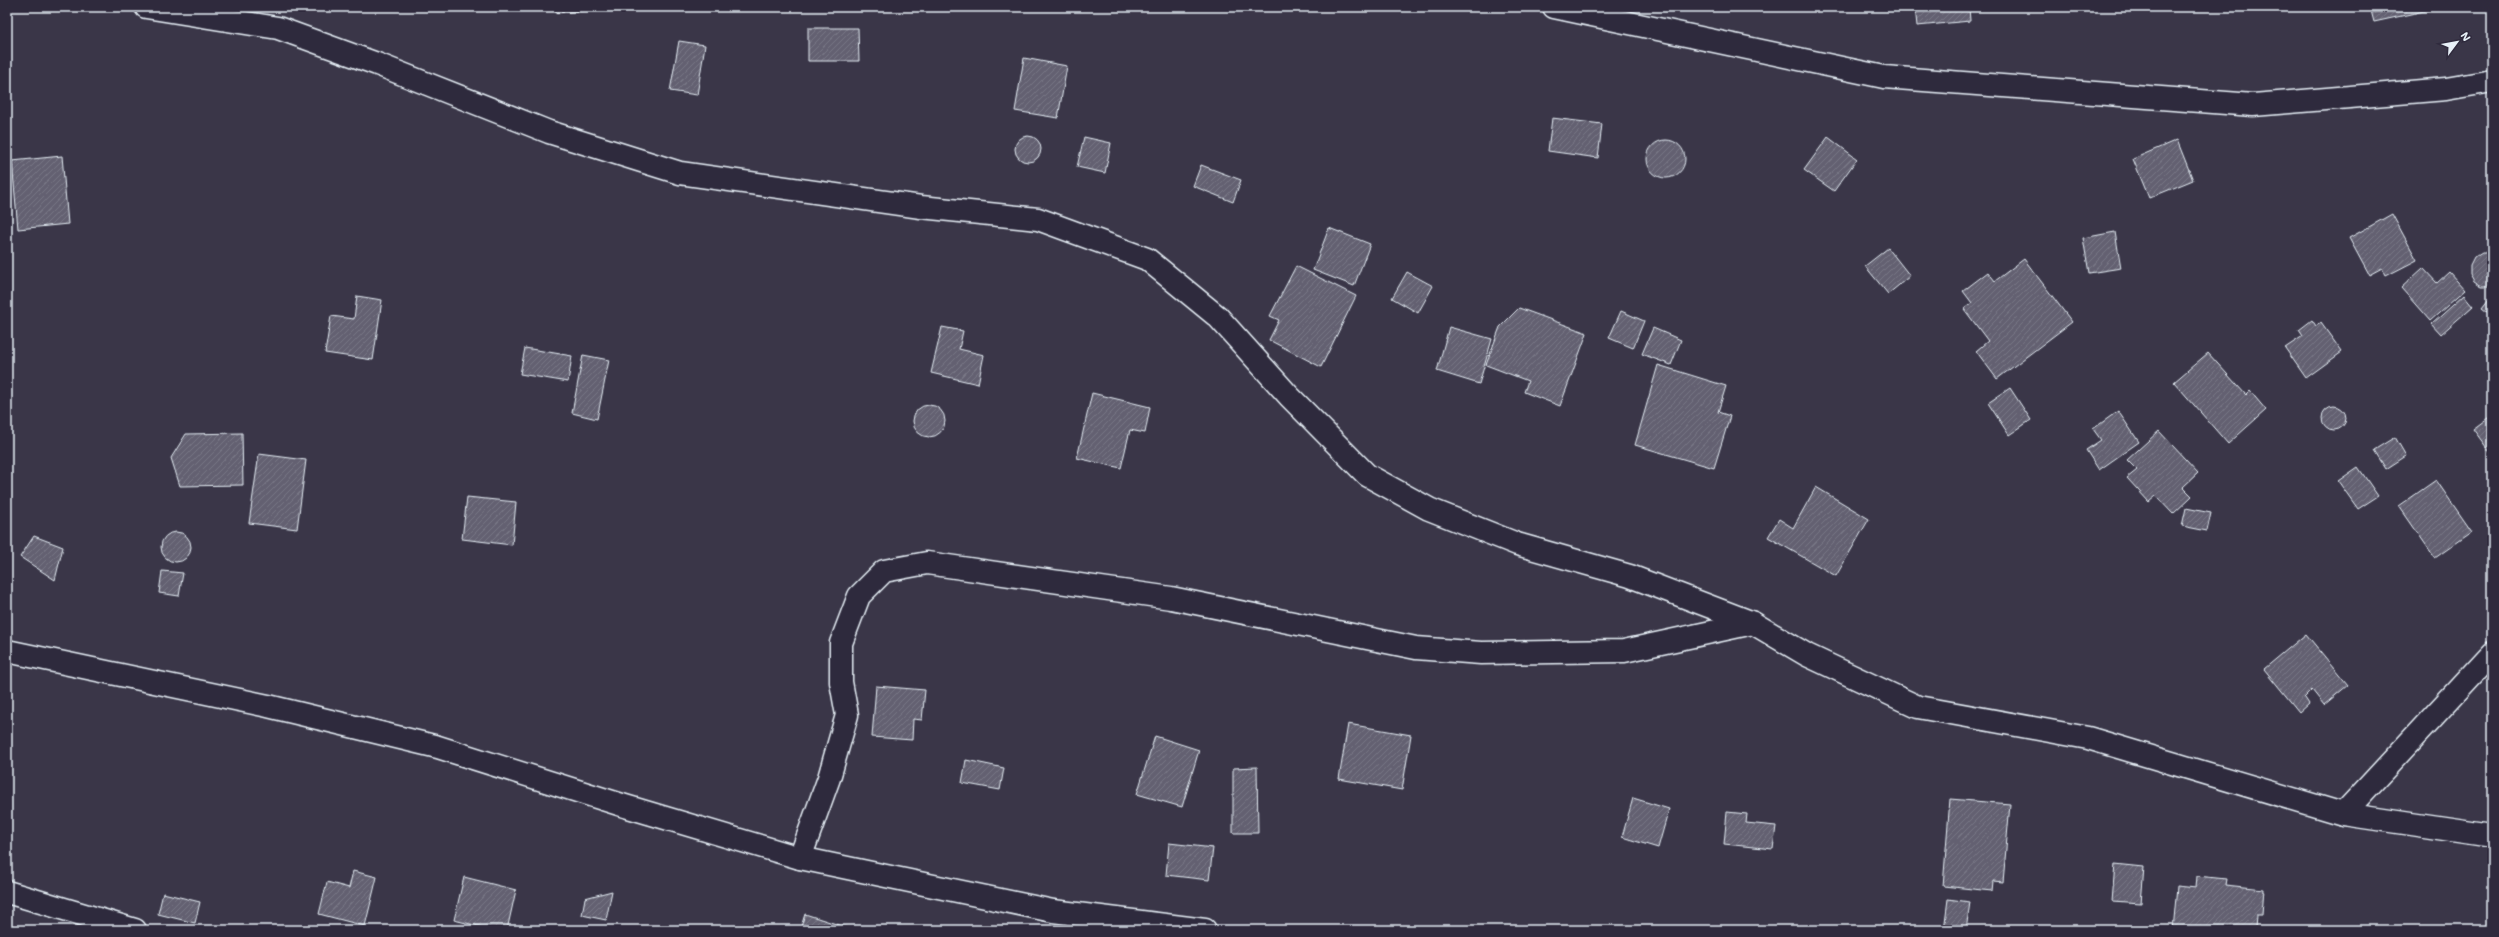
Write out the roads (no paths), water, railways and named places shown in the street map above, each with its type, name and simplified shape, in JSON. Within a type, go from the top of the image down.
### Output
[{"type":"street","points":[[146,7],[278,28],[376,64],[549,132],[680,173],[921,207],[1038,219],[1147,259],[1218,317],[1289,396],[1367,475],[1429,509],[1517,544],[1630,576],[1754,623],[1807,655],[1918,707],[2088,738],[2343,814],[2492,836]]},
{"type":"street","points":[[1554,7],[1884,77],[1908,79],[2253,105],[2446,89],[2492,81]]},
{"type":"street","points":[[800,858],[829,778],[847,715],[841,682],[841,643],[859,596],[884,570],[927,563],[1170,598],[1416,648],[1481,653],[1624,651],[1754,623]]},
{"type":"street","points":[[7,651],[268,706],[438,747],[625,806],[800,858],[1053,911],[1205,930]]},
{"type":"street","points":[[2343,814],[2492,653]]},
{"type":"street","points":[[7,892],[135,930]]}]
